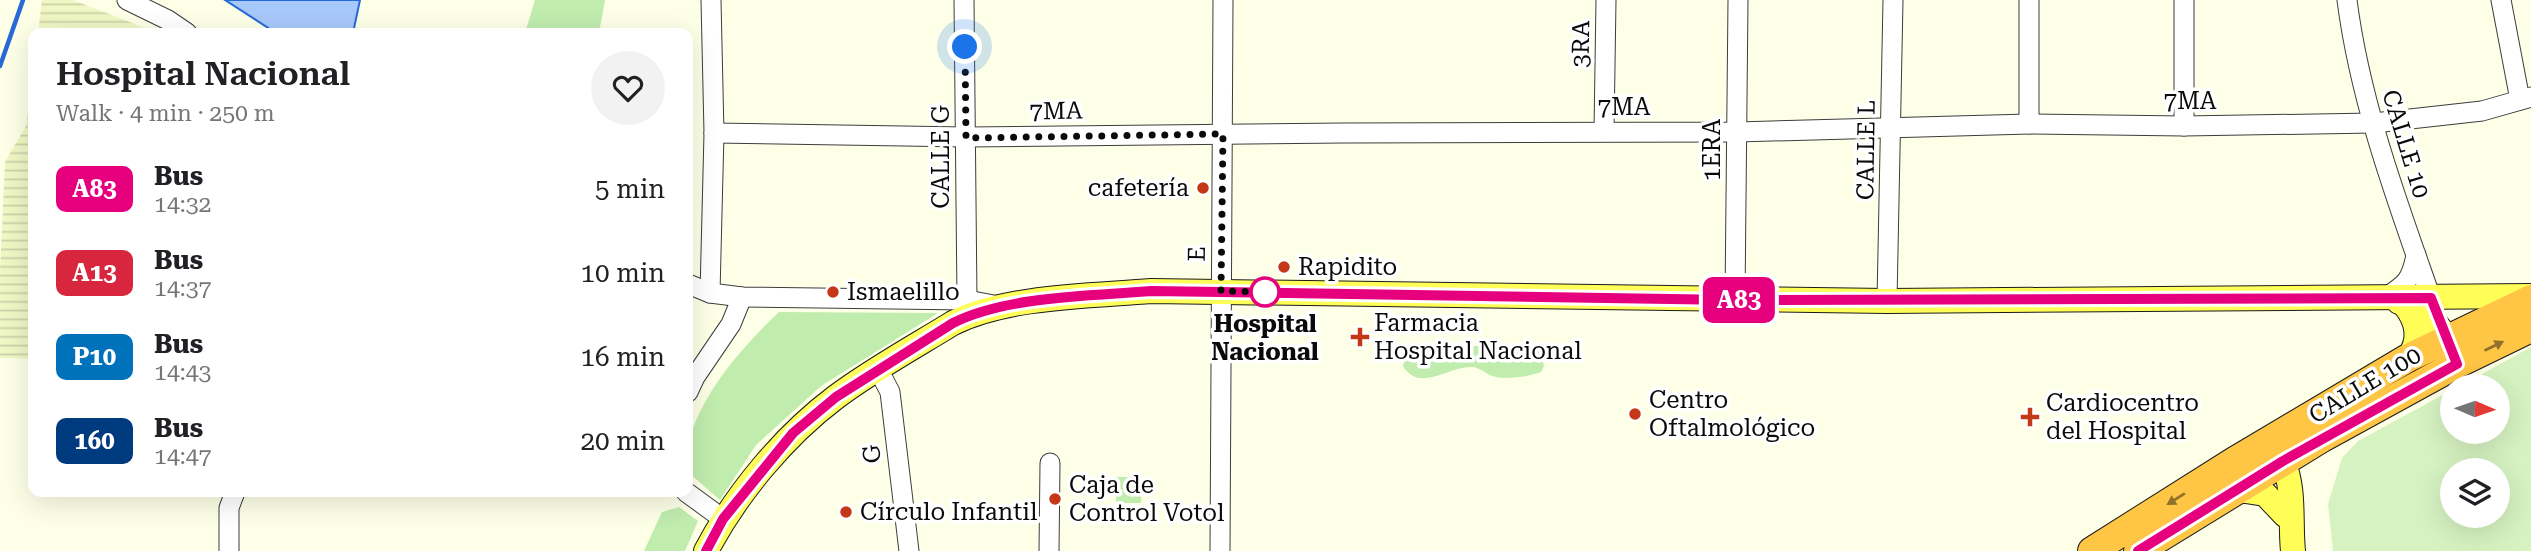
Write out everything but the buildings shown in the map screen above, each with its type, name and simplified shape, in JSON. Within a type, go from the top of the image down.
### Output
[{"type":"highway","name":"CALLE 100","points":[[2279,450],[2409,358],[2531,297]]},
{"type":"highway","name":"CALLE 100","points":[[2279,450],[2322,438],[2457,364],[2531,328]]},
{"type":"highway","points":[[2447,338],[2457,364]]},
{"type":"highway","points":[[2138,551],[2239,490],[2279,450]]},
{"type":"highway","points":[[2092,551],[2279,450]]},
{"type":"main road","points":[[706,551],[723,519],[793,433],[836,397],[953,323],[969,307],[1003,307],[1065,298],[1139,292],[1221,291],[1887,301],[2395,301],[2531,297]]},
{"type":"main road","points":[[2431,298],[2447,338]]},
{"type":"main road","points":[[2395,301],[2432,317],[2447,338]]},
{"type":"main road","points":[[2395,301],[2413,314],[2417,329],[2417,343],[2409,358]]},
{"type":"main road","points":[[2291,530],[2301,478],[2309,458],[2322,438]]},
{"type":"main road","points":[[2279,450],[2288,475],[2291,530]]},
{"type":"main road","points":[[2239,490],[2265,494],[2291,530]]},
{"type":"street","points":[[127,0],[180,28]]},
{"type":"street","points":[[710,293],[714,133],[711,0]]},
{"type":"street","name":"CALLE G","points":[[964,0],[969,307]]},
{"type":"street","name":"E","points":[[1220,551],[1223,0]]},
{"type":"street","name":"3RA","points":[[1604,131],[1606,0]]},
{"type":"street","name":"1ERA","points":[[1735,300],[1738,0]]},
{"type":"street","name":"CALLE L","points":[[1887,301],[1893,0]]},
{"type":"street","points":[[2029,0],[2029,124]]},
{"type":"street","points":[[2184,0],[2185,126]]},
{"type":"street","name":"CALLE 10","points":[[2347,0],[2357,66],[2431,298]]},
{"type":"street","points":[[2501,0],[2526,99]]},
{"type":"street","name":"7MA","points":[[714,133],[966,138],[1737,132],[2029,124],[2185,126],[2374,123],[2482,111],[2526,99]]},
{"type":"street","points":[[2395,301],[2401,287],[2412,274],[2416,256]]},
{"type":"street","points":[[693,286],[710,293],[742,298],[969,307]]},
{"type":"street","points":[[693,381],[731,324],[742,298]]},
{"type":"street","name":"G","points":[[878,369],[890,392],[909,551]]},
{"type":"street","points":[[1049,551],[1050,463]]},
{"type":"street","points":[[229,551],[229,508],[234,497]]},
{"type":"street","points":[[693,497],[723,519]]},
{"type":"green space","points":[[42,0],[73,0],[145,28],[39,28]]},
{"type":"green space","points":[[535,0],[605,0],[600,28],[527,28]]},
{"type":"green space","points":[[28,110],[28,359],[0,358],[0,272],[5,162],[26,126]]},
{"type":"green space","points":[[779,312],[938,313],[821,386],[756,445],[720,500],[693,476],[693,429],[712,390],[751,340]]},
{"type":"green space","points":[[1414,346],[1528,346],[1539,349],[1544,366],[1541,372],[1517,377],[1492,376],[1473,367],[1418,378],[1403,366],[1407,350]]},
{"type":"green space","points":[[2531,347],[2531,551],[2333,551],[2328,504],[2342,458],[2358,441],[2440,397],[2440,444],[2510,444],[2510,374],[2482,374]]},
{"type":"green space","points":[[1116,477],[1142,477],[1141,503],[1116,503]]},
{"type":"green space","points":[[679,507],[698,521],[685,551],[644,551],[662,512]]},
{"type":"water","points":[[225,0],[360,0],[354,28],[268,28]]},
{"type":"waterway","points":[[0,66],[23,0]]},
{"type":"bus line","name":"A83","points":[[706,551],[723,519],[793,433],[836,397],[953,323],[972,313],[1003,307],[1065,298],[1151,291],[1913,301],[2431,298],[2457,364],[2322,438],[2138,551]]},
{"type":"place","name":"cafetería","points":[[1203,188]]},
{"type":"place","name":"Rapidito","points":[[1284,267]]},
{"type":"place","name":"Ismaelillo","points":[[833,292]]},
{"type":"place","name":"Hospital Nacional","points":[[1265,292]]},
{"type":"place","name":"Farmacia Hospital Nacional","points":[[1360,337]]},
{"type":"place","name":"Centro Oftalmológico","points":[[1635,414]]},
{"type":"place","name":"Cardiocentro del Hospital","points":[[2030,417]]},
{"type":"place","name":"Caja de Control Votol","points":[[1055,499]]},
{"type":"place","name":"Círculo Infantil","points":[[846,512]]},
{"type":"route","points":[[965,47],[966,138],[1223,134],[1221,291],[1265,292]]}]
